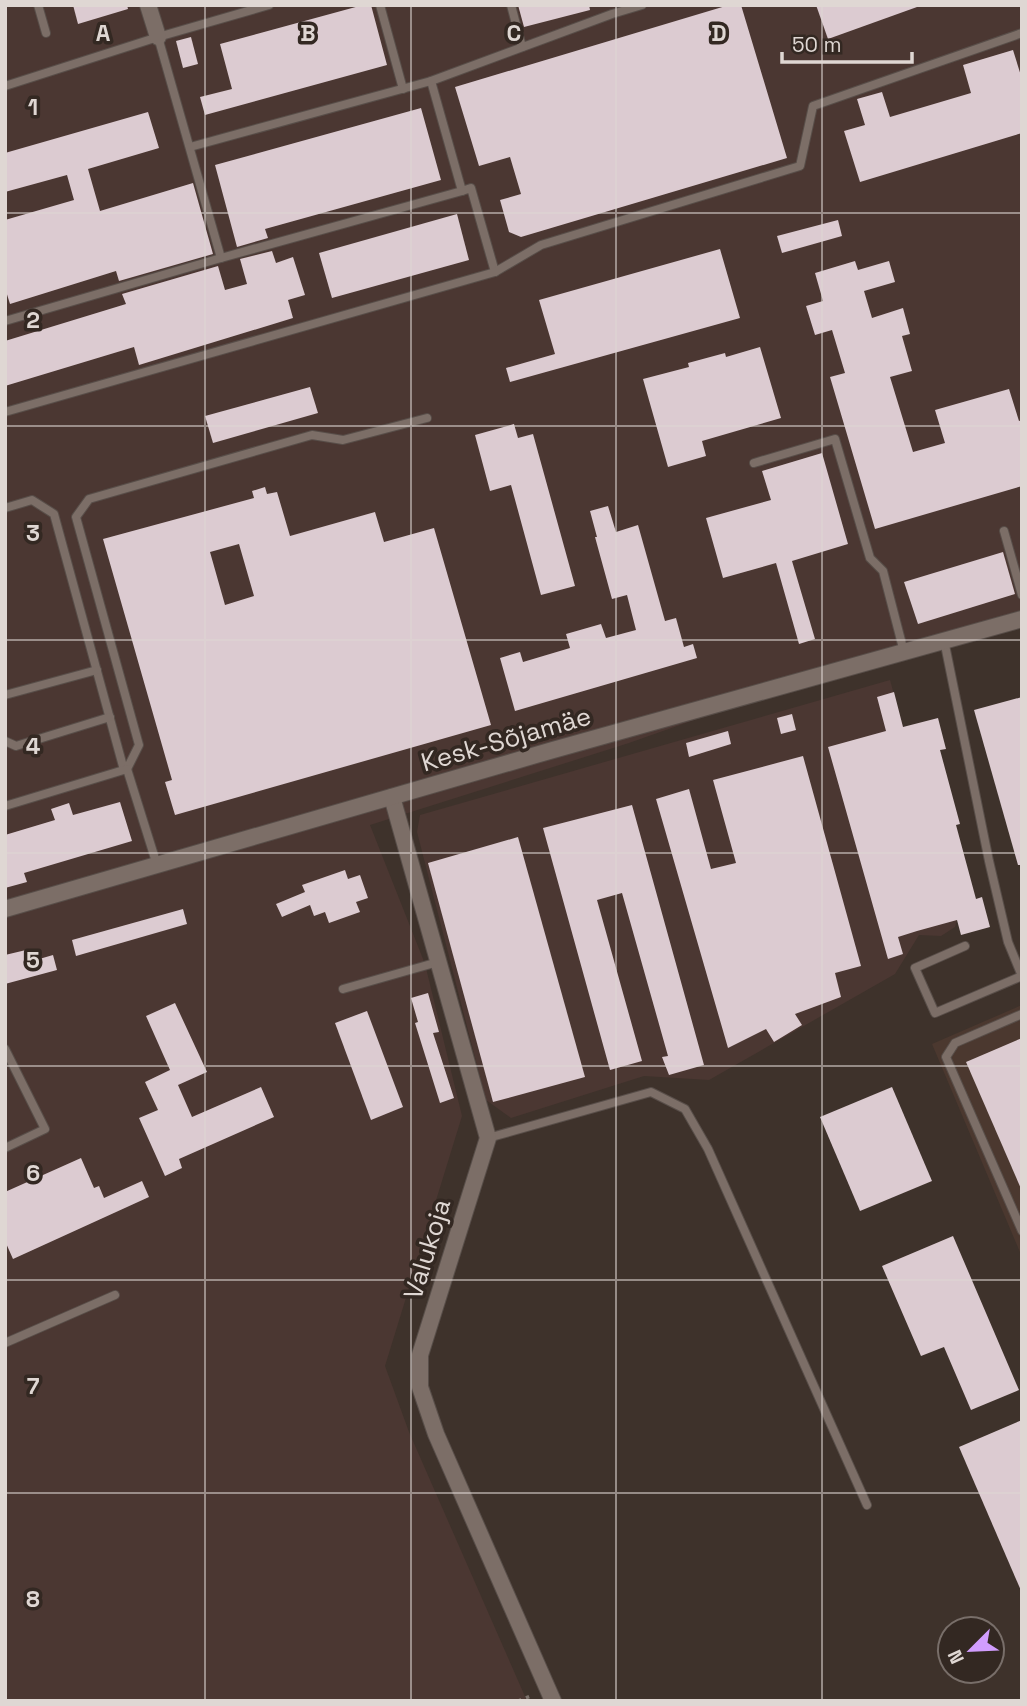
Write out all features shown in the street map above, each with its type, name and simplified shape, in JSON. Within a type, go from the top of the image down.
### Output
[{"type":"street","points":[[148,5],[158,37]]},
{"type":"street","name":"Kesk-Sõjamäe","points":[[5,909],[553,750],[1022,619]]},
{"type":"street","points":[[392,797],[488,1138]]},
{"type":"street","name":"Valukoja","points":[[488,1138],[420,1354],[419,1387],[436,1434],[553,1701]]},
{"type":"lane","points":[[37,5],[46,33]]},
{"type":"lane","points":[[5,86],[269,5]]},
{"type":"lane","points":[[380,5],[403,89]]},
{"type":"lane","points":[[511,5],[522,47]]},
{"type":"lane","points":[[190,147],[431,82],[642,5]]},
{"type":"lane","points":[[5,412],[495,272],[541,245],[800,166],[813,106],[1022,33]]},
{"type":"lane","points":[[158,37],[221,258]]},
{"type":"lane","points":[[431,82],[462,191]]},
{"type":"lane","points":[[5,321],[471,188],[495,272]]},
{"type":"lane","points":[[5,806],[126,769],[139,746],[76,517],[89,499],[312,435],[343,440],[428,418]]},
{"type":"lane","points":[[754,463],[835,439],[870,558],[884,571],[904,652]]},
{"type":"lane","points":[[5,508],[32,500],[54,514],[110,717],[157,865]]},
{"type":"lane","points":[[1004,531],[1022,595]]},
{"type":"lane","points":[[944,640],[989,861],[1008,942],[1022,976],[935,1013],[915,968],[965,946]]},
{"type":"lane","points":[[5,695],[97,670]]},
{"type":"lane","points":[[5,741],[16,746],[110,717]]},
{"type":"lane","points":[[343,989],[438,962]]},
{"type":"lane","points":[[1022,1014],[956,1043],[946,1056],[1022,1231]]},
{"type":"lane","points":[[5,1049],[45,1129],[5,1148]]},
{"type":"lane","points":[[488,1138],[651,1091],[685,1109],[708,1149],[867,1505]]},
{"type":"lane","points":[[5,1343],[115,1295]]},
{"type":"path","points":[[518,1701],[538,1692]]},
{"type":"shaded area","points":[[5,5],[1022,5],[1022,610],[932,636],[629,743],[370,825],[425,964],[462,1116],[385,1366],[409,1432],[527,1701],[5,1701]]},
{"type":"shaded area","points":[[890,680],[957,920],[955,927],[941,936],[919,935],[895,974],[709,1080],[644,1076],[511,1118],[486,1100],[417,832],[420,815]]},
{"type":"shaded area","points":[[1022,1005],[1022,1257],[932,1044]]},
{"type":"building","points":[[73,5],[127,5],[128,9],[78,24]]},
{"type":"building","points":[[371,5],[387,65],[205,115],[200,97],[232,89],[220,44]]},
{"type":"building","points":[[518,5],[589,5],[590,10],[524,27]]},
{"type":"building","points":[[729,5],[741,5],[787,158],[521,237],[509,232],[500,200],[521,194],[510,157],[479,166],[455,87]]},
{"type":"building","points":[[816,5],[916,5],[917,7],[828,39]]},
{"type":"building","points":[[191,37],[198,64],[183,68],[176,41]]},
{"type":"building","points":[[1013,50],[1022,79],[1022,133],[860,182],[844,131],[865,125],[857,99],[882,92],[890,117],[971,93],[963,65]]},
{"type":"building","points":[[421,108],[441,180],[265,229],[268,238],[237,247],[215,165]]},
{"type":"building","points":[[148,112],[159,148],[88,169],[100,211],[193,183],[213,254],[119,281],[116,271],[10,304],[5,288],[5,220],[74,200],[67,175],[5,192],[5,153]]},
{"type":"building","points":[[457,214],[469,260],[332,298],[319,253]]},
{"type":"building","points":[[838,220],[842,236],[782,253],[777,236]]},
{"type":"building","points":[[720,249],[740,318],[510,382],[506,368],[555,354],[539,300]]},
{"type":"building","points":[[272,251],[276,263],[293,257],[305,295],[288,300],[293,318],[139,365],[134,347],[5,386],[5,341],[126,304],[122,294],[218,266],[225,290],[247,284],[240,259]]},
{"type":"building","points":[[855,261],[858,270],[889,261],[895,282],[864,291],[872,318],[903,308],[910,334],[902,336],[912,371],[890,377],[913,452],[945,443],[935,410],[1009,389],[1019,421],[1022,420],[1022,486],[875,529],[830,377],[845,373],[832,330],[815,335],[806,306],[823,301],[815,273]]},
{"type":"building","points":[[760,347],[781,418],[702,441],[706,456],[668,467],[643,379],[689,367],[688,363],[725,353],[726,357]]},
{"type":"building","points":[[310,387],[318,413],[213,443],[205,416]]},
{"type":"building","points":[[514,424],[518,438],[533,434],[575,586],[541,595],[511,485],[490,491],[475,435]]},
{"type":"building","points":[[822,453],[848,544],[792,561],[815,639],[799,644],[776,563],[723,578],[706,518],[771,500],[762,471]]},
{"type":"building","points":[[265,487],[267,494],[277,492],[290,536],[375,512],[384,542],[434,528],[491,725],[175,815],[165,782],[172,780],[103,539],[254,498],[252,491]],"holes":[[[239,544],[254,596],[225,605],[210,552]]]},
{"type":"building","points":[[608,506],[616,532],[638,525],[665,621],[676,618],[684,647],[693,644],[697,658],[515,711],[500,658],[520,652],[523,662],[570,648],[566,634],[601,624],[606,638],[636,630],[627,595],[612,599],[595,537],[590,511]]},
{"type":"building","points":[[1003,552],[1015,594],[918,624],[904,582]]},
{"type":"building","points":[[894,692],[903,727],[938,718],[946,749],[940,750],[960,824],[956,825],[976,899],[982,897],[990,927],[961,935],[957,920],[917,931],[898,937],[903,954],[888,959],[828,747],[886,731],[877,697]]},
{"type":"building","points":[[1022,697],[1022,865],[1018,865],[974,710]]},
{"type":"building","points":[[792,714],[796,730],[781,734],[777,718]]},
{"type":"building","points":[[728,731],[731,744],[689,757],[686,743]]},
{"type":"building","points":[[803,756],[861,966],[835,973],[841,997],[795,1014],[802,1025],[774,1042],[766,1029],[728,1048],[656,799],[689,789],[711,869],[736,863],[713,780]]},
{"type":"building","points":[[120,802],[132,841],[24,873],[27,882],[5,888],[5,835],[55,820],[51,809],[69,803],[73,815]]},
{"type":"building","points":[[632,805],[704,1065],[669,1075],[662,1057],[668,1056],[622,893],[597,900],[642,1061],[610,1070],[543,828]]},
{"type":"building","points":[[518,837],[585,1077],[493,1102],[428,863]]},
{"type":"building","points":[[345,870],[348,879],[360,875],[368,898],[356,902],[360,912],[329,923],[325,912],[314,916],[310,905],[282,917],[276,904],[305,892],[302,885]]},
{"type":"building","points":[[183,909],[187,924],[76,956],[72,940]]},
{"type":"building","points":[[26,950],[29,962],[53,955],[57,970],[5,984],[5,955]]},
{"type":"building","points":[[428,993],[439,1032],[433,1033],[454,1098],[440,1103],[415,1023],[418,1022],[411,998]]},
{"type":"building","points":[[175,1003],[207,1072],[178,1085],[192,1117],[261,1087],[274,1117],[179,1159],[182,1168],[165,1176],[139,1118],[158,1110],[145,1082],[170,1070],[146,1016]]},
{"type":"building","points":[[367,1011],[403,1107],[371,1120],[335,1023]]},
{"type":"building","points":[[1022,1038],[1022,1191],[966,1062]]},
{"type":"building","points":[[892,1087],[932,1181],[860,1211],[820,1117]]},
{"type":"building","points":[[81,1158],[94,1188],[99,1186],[104,1198],[142,1181],[149,1197],[13,1259],[5,1241],[5,1192]]},
{"type":"building","points":[[953,1236],[1019,1390],[971,1410],[944,1347],[921,1356],[882,1266]]},
{"type":"building","points":[[1022,1420],[1022,1593],[959,1447]]}]
